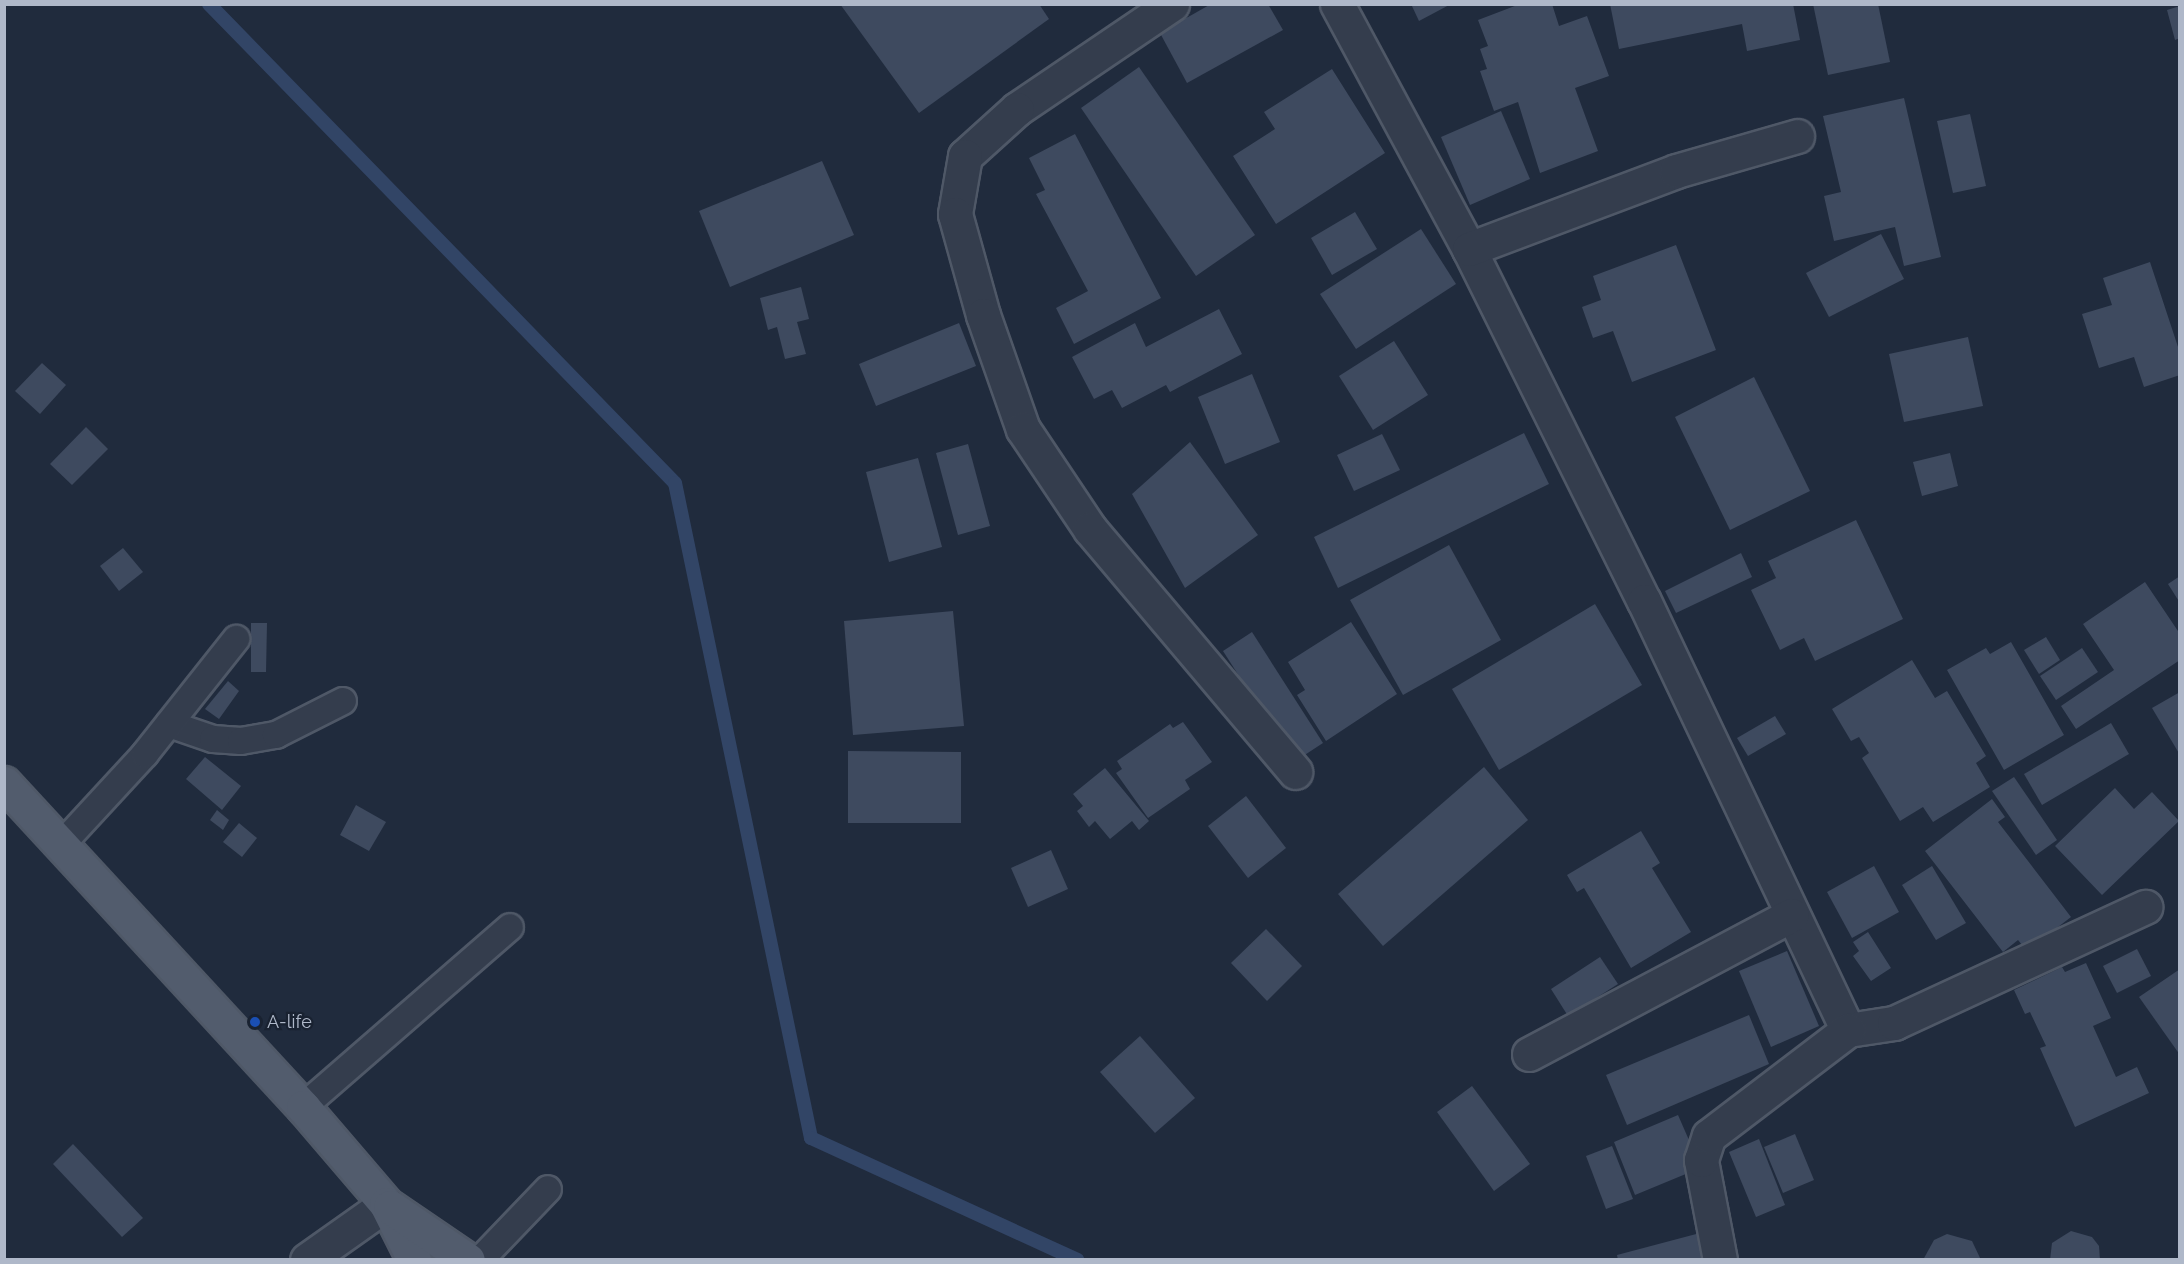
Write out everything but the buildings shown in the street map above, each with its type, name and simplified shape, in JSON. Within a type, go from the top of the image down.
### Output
[{"type":"main road","points":[[4,783],[63,843],[303,1107],[386,1204],[414,1260]]},
{"type":"main road","points":[[386,1204],[468,1260]]},
{"type":"street","points":[[1172,4],[1017,109],[965,156],[955,214],[983,315],[1023,429],[1090,529],[1295,772]]},
{"type":"street","points":[[1337,4],[1469,249],[1644,601],[1791,915],[1848,1030]]},
{"type":"street","points":[[1469,249],[1676,171],[1797,136]]},
{"type":"street","points":[[1720,1260],[1701,1160],[1709,1136],[1848,1030],[1894,1023],[2145,907]]},
{"type":"street","points":[[1529,1054],[1791,915]]},
{"type":"street","points":[[307,1260],[386,1204]]},
{"type":"lane","points":[[63,843],[169,724],[236,639]]},
{"type":"lane","points":[[169,724],[213,739],[241,741],[276,735],[343,701]]},
{"type":"lane","points":[[303,1107],[510,927]]},
{"type":"lane","points":[[480,1260],[548,1189]]},
{"type":"waterway","points":[[209,4],[675,483],[811,1138],[1077,1260]]},
{"type":"place","name":"A-life","points":[[255,1022]]}]
